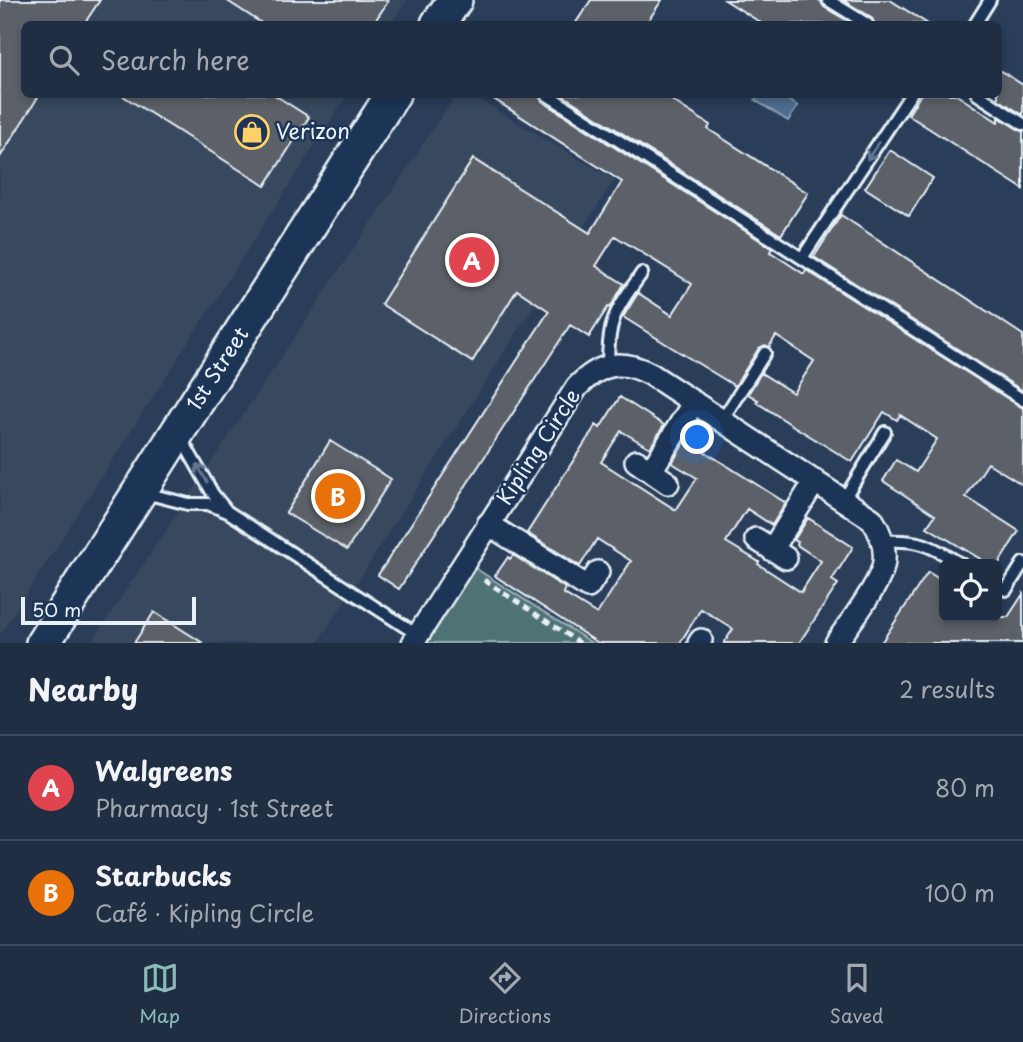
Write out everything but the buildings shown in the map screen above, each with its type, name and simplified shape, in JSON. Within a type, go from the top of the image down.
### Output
[{"type":"main road","points":[[440,21],[455,0]]},
{"type":"main road","name":"1st Street","points":[[43,643],[390,98]]},
{"type":"street","points":[[608,366],[631,366],[643,370],[872,519],[883,541],[883,566],[876,582],[836,643]]},
{"type":"street","name":"Kipling Circle","points":[[415,639],[577,387],[589,374],[608,366]]},
{"type":"street","points":[[651,472],[694,402]]},
{"type":"street","points":[[771,549],[815,481]]},
{"type":"street","points":[[488,524],[588,587],[598,572]]},
{"type":"lane","points":[[828,0],[862,21]]},
{"type":"lane","points":[[977,21],[990,0]]},
{"type":"lane","points":[[551,98],[1023,400]]},
{"type":"lane","points":[[802,258],[908,98]]},
{"type":"lane","points":[[983,98],[1023,124]]},
{"type":"lane","points":[[608,366],[612,318],[642,273]]},
{"type":"lane","points":[[722,421],[765,353]]},
{"type":"lane","points":[[178,432],[213,494],[228,512]]},
{"type":"lane","points":[[844,499],[885,432]]},
{"type":"lane","points":[[139,492],[188,504],[208,504],[228,512],[415,639]]},
{"type":"lane","points":[[883,541],[909,540],[925,543],[952,559]]},
{"type":"lane","points":[[1002,588],[1006,590],[1023,563]]},
{"type":"path","points":[[484,580],[580,643]]},
{"type":"shaded area","points":[[0,0],[407,0],[393,21],[21,21],[21,98],[345,98],[0,635]]},
{"type":"shaded area","points":[[454,98],[476,98],[614,180],[317,643],[91,643]]},
{"type":"shaded area","points":[[785,98],[798,106],[788,121],[755,100]]},
{"type":"green space","points":[[475,568],[592,643],[426,643]]},
{"type":"place","name":"Verizon","points":[[252,132]]},
{"type":"place","name":"Walgreens","points":[[472,260]]},
{"type":"place","name":"Starbucks","points":[[338,496]]}]
